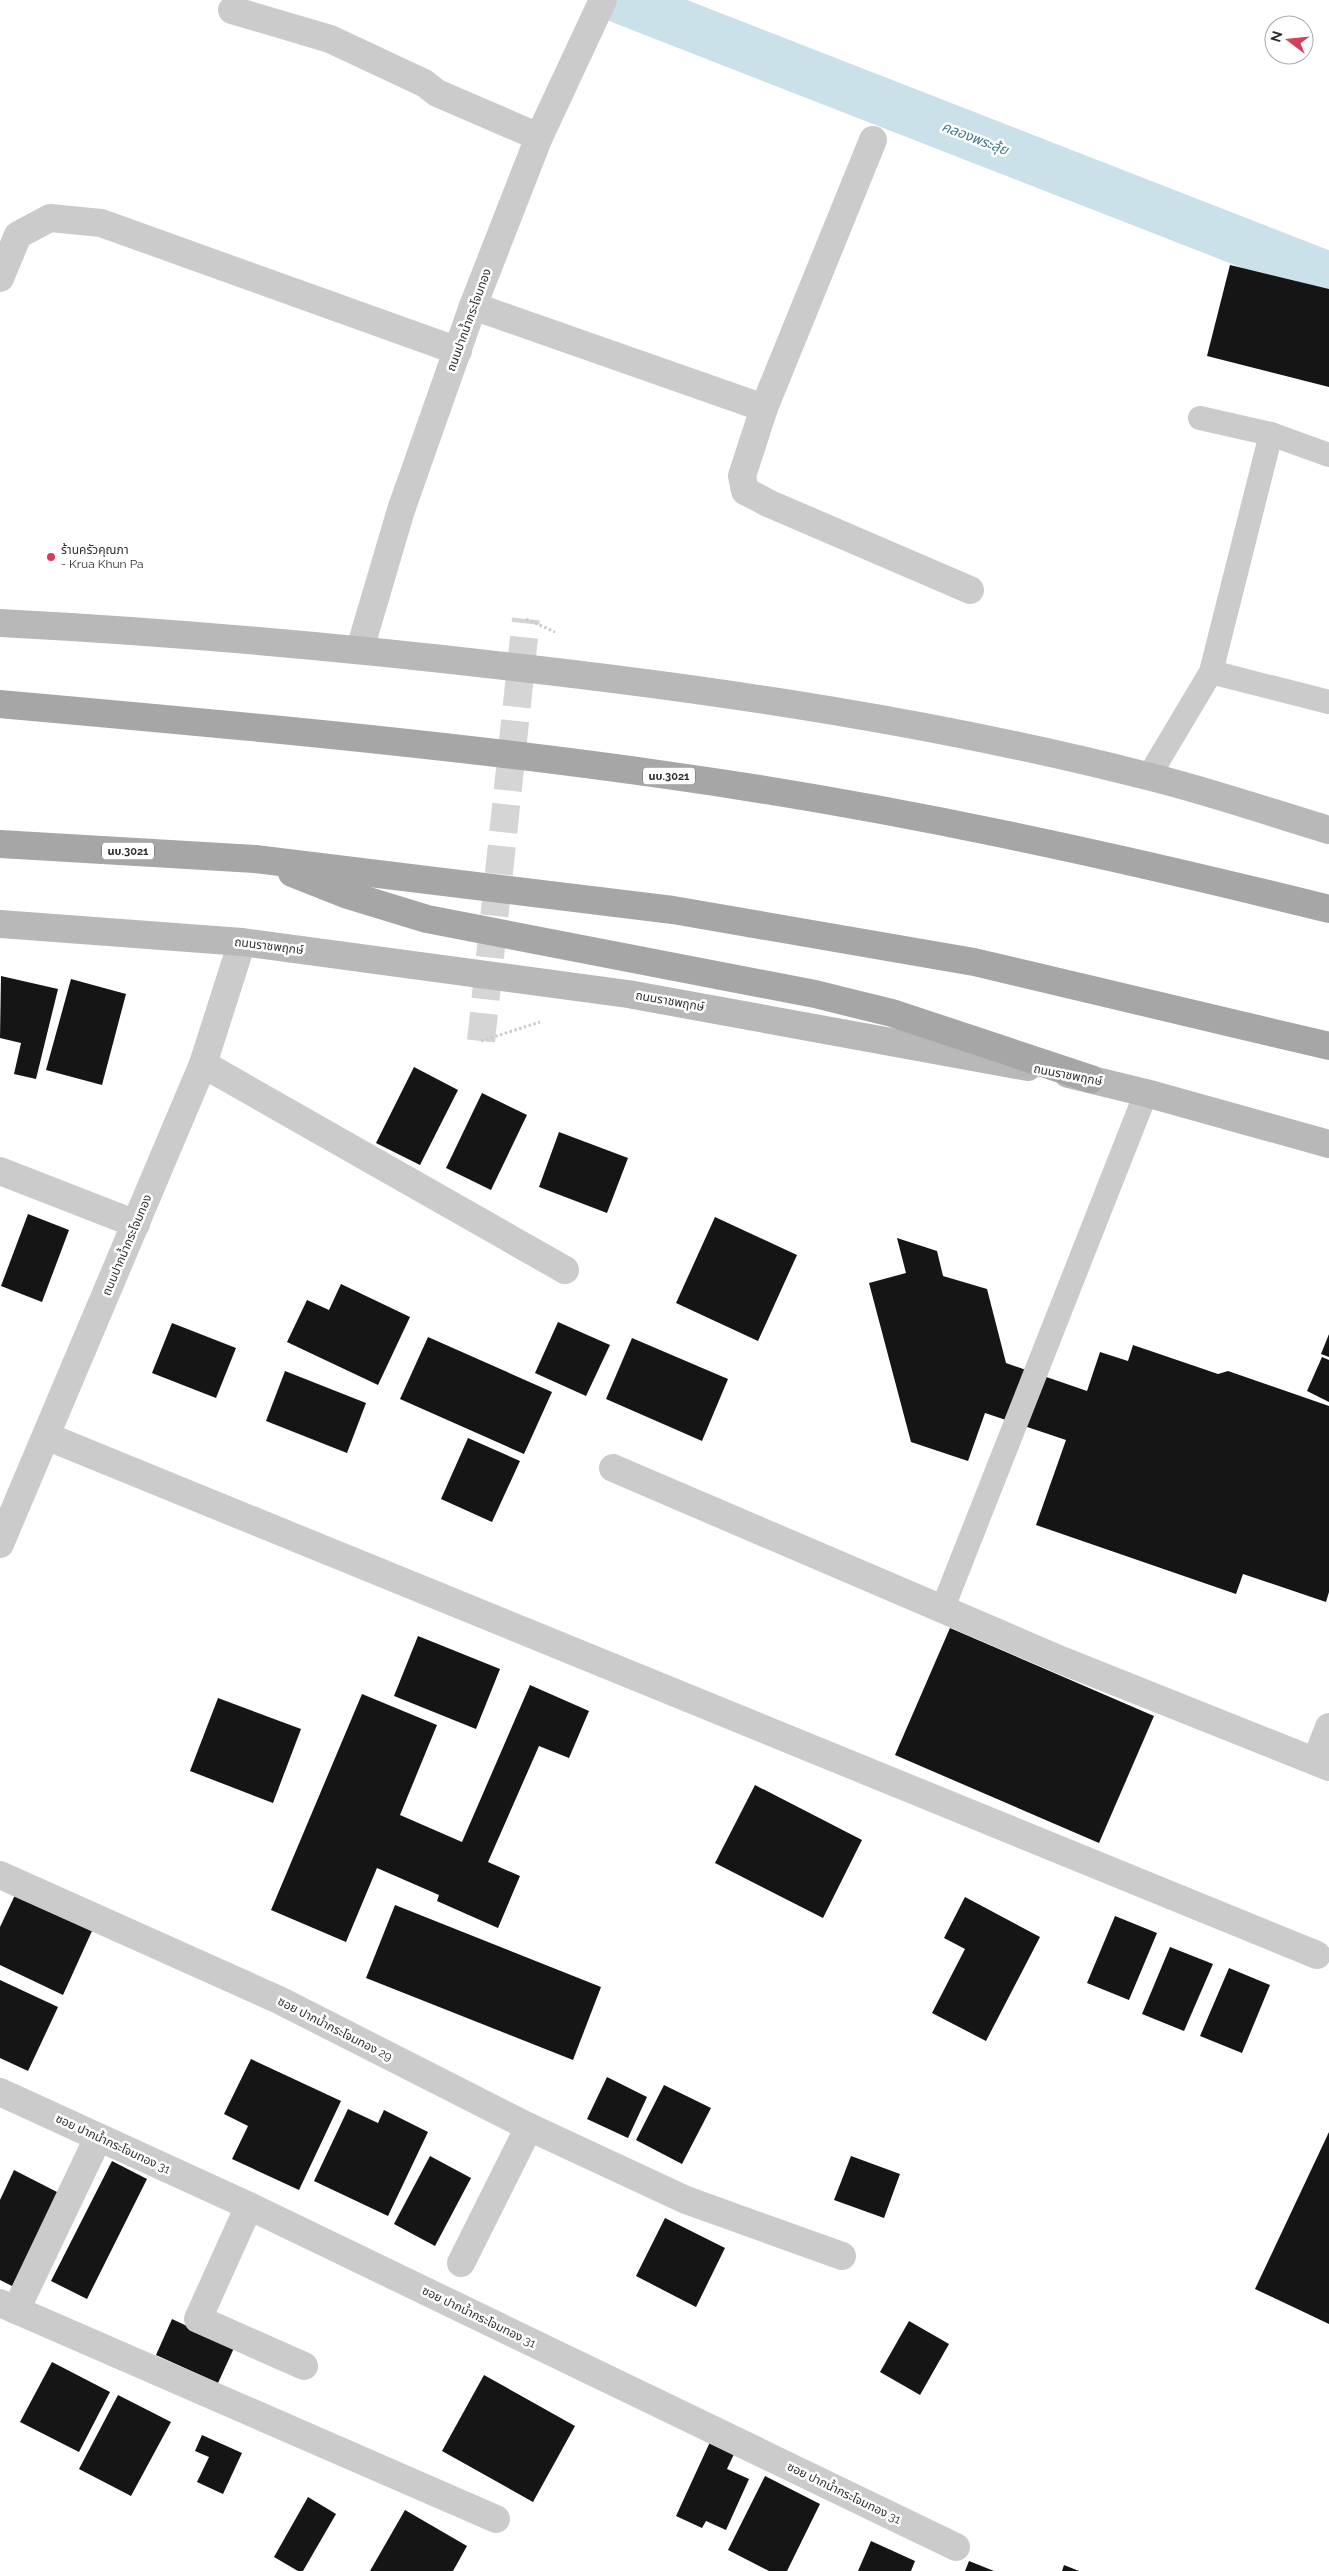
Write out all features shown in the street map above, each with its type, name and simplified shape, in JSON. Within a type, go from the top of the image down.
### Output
[{"type":"main road","points":[[0,623],[156,631],[360,649],[684,687],[826,710],[996,742],[1149,776],[1329,830]]},
{"type":"main road","name":"นบ.3021","points":[[0,704],[306,732],[673,776],[935,819],[1172,870],[1329,908]]},
{"type":"main road","name":"นบ.3021","points":[[0,844],[255,859],[673,910],[974,962],[1329,1046]]},
{"type":"main road","points":[[255,859],[345,894],[427,919],[815,994],[892,1013],[1091,1079]]},
{"type":"main road","name":"ถนนราชพฤกษ์","points":[[0,924],[242,942],[628,994],[1091,1079],[1329,1144]]},
{"type":"street","name":"ถนนปากน้ำกระโจมทอง","points":[[360,649],[401,510],[473,306],[539,137],[603,0]]},
{"type":"street","points":[[232,10],[330,39],[424,83],[437,93],[539,137]]},
{"type":"street","points":[[873,140],[764,408],[742,476],[745,491],[770,504],[970,590]]},
{"type":"street","points":[[0,278],[18,235],[50,218],[101,223],[458,351]]},
{"type":"street","points":[[473,306],[764,408]]},
{"type":"street","name":"ถนนปากน้ำกระโจมทอง","points":[[0,1544],[203,1064],[242,942]]},
{"type":"street","points":[[203,1064],[565,1270]]},
{"type":"street","points":[[0,1171],[136,1224]]},
{"type":"street","points":[[46,1436],[1317,1954]]},
{"type":"street","points":[[613,1468],[1061,1660],[1322,1764],[1329,1727]]},
{"type":"street","name":"ซอย ปากน้ำกระโจมทอง 29","points":[[0,1875],[279,2000],[529,2127],[686,2200],[842,2256]]},
{"type":"street","name":"ซอย ปากน้ำกระโจมทอง 31","points":[[0,2092],[249,2206],[956,2547]]},
{"type":"street","points":[[461,2263],[529,2127]]},
{"type":"street","points":[[98,2138],[8,2306],[496,2519]]},
{"type":"street","points":[[249,2206],[198,2319],[304,2366]]},
{"type":"lane","points":[[1200,418],[1271,434],[1329,455]]},
{"type":"lane","points":[[1149,776],[1211,672],[1271,434]]},
{"type":"lane","points":[[1211,672],[1329,702]]},
{"type":"lane","points":[[942,1610],[1146,1093]]},
{"type":"building","points":[[1230,265],[1329,289],[1329,387],[1207,356]]},
{"type":"building","points":[[1,976],[58,989],[36,1079],[14,1074],[21,1043],[0,1038]]},
{"type":"building","points":[[71,979],[126,994],[102,1085],[46,1070]]},
{"type":"building","points":[[414,1067],[458,1090],[420,1165],[376,1143]]},
{"type":"building","points":[[482,1093],[527,1115],[491,1190],[446,1168]]},
{"type":"building","points":[[559,1132],[628,1158],[607,1213],[539,1187]]},
{"type":"building","points":[[28,1214],[69,1230],[42,1302],[1,1286]]},
{"type":"building","points":[[715,1217],[797,1255],[758,1341],[676,1303]]},
{"type":"building","points":[[897,1238],[937,1251],[943,1276],[987,1289],[1006,1363],[1087,1391],[1100,1352],[1128,1361],[1133,1345],[1218,1374],[1228,1371],[1329,1406],[1329,1592],[1326,1602],[1243,1574],[1236,1594],[1036,1525],[1066,1440],[985,1413],[968,1461],[911,1442],[869,1283],[906,1273]]},
{"type":"building","points":[[341,1284],[410,1317],[378,1385],[287,1342],[307,1300],[329,1310]]},
{"type":"building","points":[[558,1322],[610,1345],[586,1396],[535,1373]]},
{"type":"building","points":[[172,1323],[236,1348],[216,1398],[152,1373]]},
{"type":"building","points":[[1329,1334],[1329,1357],[1321,1354]]},
{"type":"building","points":[[428,1337],[552,1392],[524,1454],[400,1399]]},
{"type":"building","points":[[632,1338],[728,1379],[702,1441],[606,1399]]},
{"type":"building","points":[[1322,1357],[1329,1360],[1329,1402],[1307,1391]]},
{"type":"building","points":[[285,1371],[366,1403],[347,1453],[266,1421]]},
{"type":"building","points":[[468,1438],[520,1461],[492,1522],[441,1499]]},
{"type":"building","points":[[950,1628],[1154,1716],[1099,1843],[895,1755]]},
{"type":"building","points":[[418,1636],[500,1669],[476,1729],[394,1696]]},
{"type":"building","points":[[530,1685],[589,1711],[569,1758],[539,1746],[488,1862],[520,1876],[498,1928],[437,1901],[439,1895],[377,1868],[346,1942],[271,1910],[362,1694],[437,1725],[400,1815],[462,1842]]},
{"type":"building","points":[[218,1698],[301,1729],[273,1803],[190,1771]]},
{"type":"building","points":[[755,1785],[862,1840],[823,1918],[715,1863]]},
{"type":"building","points":[[15,1895],[92,1931],[63,1995],[0,1965],[0,1927]]},
{"type":"building","points":[[965,1897],[1040,1937],[986,2041],[932,2013],[965,1949],[944,1938]]},
{"type":"building","points":[[395,1905],[601,1987],[573,2060],[366,1978]]},
{"type":"building","points":[[1115,1916],[1157,1933],[1129,2000],[1087,1983]]},
{"type":"building","points":[[1170,1947],[1213,1964],[1184,2031],[1142,2014]]},
{"type":"building","points":[[1229,1968],[1270,1985],[1242,2053],[1200,2036]]},
{"type":"building","points":[[0,1980],[58,2007],[28,2071],[0,2058]]},
{"type":"building","points":[[251,2059],[341,2101],[299,2190],[232,2159],[248,2126],[224,2114]]},
{"type":"building","points":[[607,2077],[647,2097],[628,2138],[587,2119]]},
{"type":"building","points":[[664,2085],[711,2108],[682,2164],[636,2140]]},
{"type":"building","points":[[348,2109],[378,2123],[384,2110],[428,2132],[388,2216],[314,2181]]},
{"type":"building","points":[[1329,2132],[1329,2324],[1255,2289]]},
{"type":"building","points":[[430,2156],[471,2178],[435,2246],[394,2224]]},
{"type":"building","points":[[851,2156],[900,2174],[884,2218],[834,2200]]},
{"type":"building","points":[[112,2161],[147,2179],[87,2299],[51,2281]]},
{"type":"building","points":[[14,2170],[59,2193],[14,2287],[0,2280],[0,2200]]},
{"type":"building","points":[[665,2218],[725,2248],[696,2307],[636,2276]]},
{"type":"building","points":[[172,2319],[234,2348],[218,2383],[156,2355]]},
{"type":"building","points":[[909,2321],[949,2344],[920,2395],[880,2372]]},
{"type":"building","points":[[52,2362],[110,2392],[79,2452],[20,2422]]},
{"type":"building","points":[[484,2375],[575,2426],[533,2502],[442,2451]]},
{"type":"building","points":[[118,2395],[171,2422],[131,2496],[79,2469]]},
{"type":"building","points":[[202,2435],[242,2453],[223,2494],[197,2482],[209,2457],[195,2451]]},
{"type":"building","points":[[710,2442],[734,2454],[727,2469],[749,2479],[726,2530],[706,2521],[702,2528],[676,2516]]},
{"type":"building","points":[[765,2476],[820,2504],[787,2571],[769,2571],[728,2550]]},
{"type":"building","points":[[308,2497],[336,2514],[303,2571],[298,2571],[274,2557]]},
{"type":"building","points":[[405,2510],[467,2546],[453,2571],[370,2571]]},
{"type":"building","points":[[871,2541],[915,2561],[911,2571],[858,2571]]},
{"type":"building","points":[[969,2561],[994,2571],[965,2571]]},
{"type":"building","points":[[1064,2565],[1079,2571],[1062,2571]]},
{"type":"waterway","name":"คลองพระลุ้ย","points":[[621,0],[1329,276]]},
{"type":"tunnel","points":[[481,1041],[526,619]]},
{"type":"place","name":"ร้านครัวคุณภา - Krua Khun Pa","points":[[51,557]]}]
